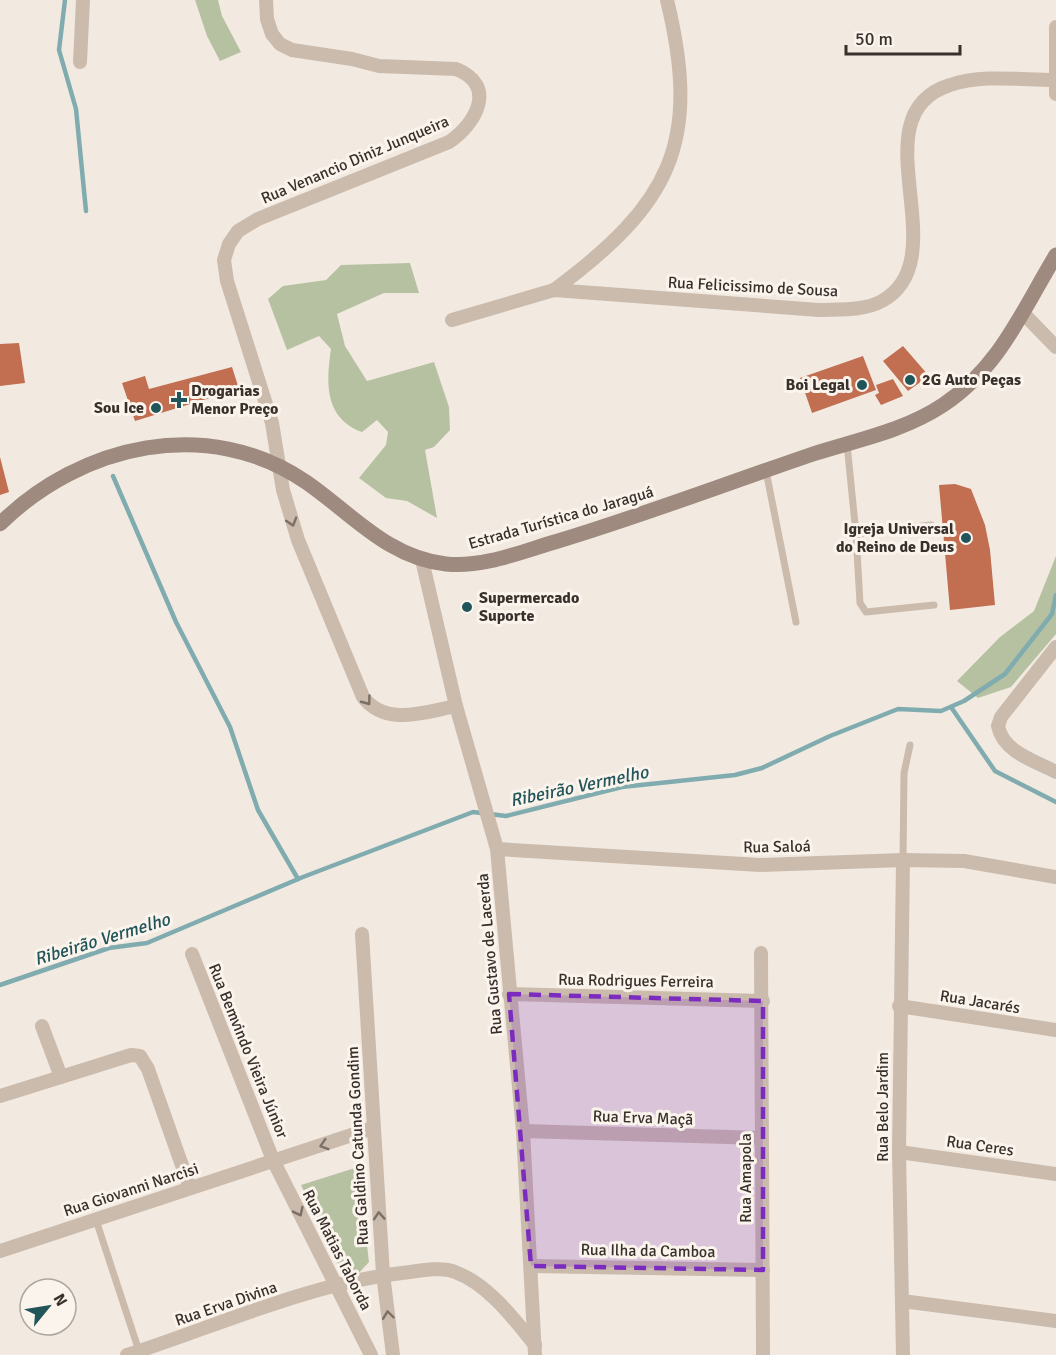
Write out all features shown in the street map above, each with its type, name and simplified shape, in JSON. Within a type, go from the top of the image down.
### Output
[{"type":"main road","name":"Estrada Turística do Jaraguá","points":[[0,524],[16,508],[53,481],[89,463],[142,447],[189,444],[224,447],[278,465],[308,484],[361,528],[422,560],[468,565],[518,553],[677,503],[898,428],[942,406],[970,384],[998,355],[1056,255]]},
{"type":"street","points":[[80,62],[83,0]]},
{"type":"street","name":"Rua Venancio Diniz Junqueira","points":[[266,0],[267,19],[272,34],[280,44],[292,50],[352,58],[380,66],[456,69],[466,73],[474,82],[479,102],[475,117],[464,132],[449,142],[258,219],[238,231],[229,244],[224,260],[227,281],[272,423],[278,465],[298,540],[363,697],[372,708],[398,716],[456,706]]},
{"type":"street","points":[[554,290],[593,261],[630,225],[654,194],[672,158],[680,128],[681,82],[676,36],[667,0]]},
{"type":"street","points":[[1055,87],[1056,27]]},
{"type":"street","name":"Rua Felicissimo de Sousa","points":[[453,320],[554,290],[819,310],[860,308],[880,303],[893,294],[903,281],[912,255],[913,219],[908,132],[913,113],[922,102],[949,85],[967,81],[1055,87]]},
{"type":"street","points":[[1023,313],[1056,347]]},
{"type":"street","name":"Rua Gustavo de Lacerda","points":[[422,560],[456,706],[496,844],[523,1131],[536,1351]]},
{"type":"street","points":[[1056,646],[1001,717],[998,726],[999,732],[1010,747],[1056,772]]},
{"type":"street","name":"Rua Saloá","points":[[496,844],[760,866],[903,860],[964,861],[1056,877]]},
{"type":"street","name":"Rua Belo Jardim","points":[[903,860],[899,1006],[903,1355]]},
{"type":"street","name":"Rua Galdino Catunda Gondim","points":[[362,934],[383,1275],[393,1355]]},
{"type":"street","name":"Rua Amapola","points":[[761,952],[763,1355]]},
{"type":"street","name":"Rua Bemvindo Vieira Júnior","points":[[192,954],[273,1160]]},
{"type":"street","name":"Rua Rodrigues Ferreira","points":[[509,994],[763,1000]]},
{"type":"street","name":"Rua Jacarés","points":[[899,1006],[1056,1030]]},
{"type":"street","points":[[42,1026],[61,1077]]},
{"type":"street","points":[[0,1096],[131,1055],[140,1056],[148,1069],[190,1188]]},
{"type":"street","name":"Rua Giovanni Narcisi","points":[[0,1251],[373,1128]]},
{"type":"street","name":"Rua Erva Maçã","points":[[523,1131],[762,1138]]},
{"type":"street","name":"Rua Ceres","points":[[899,1152],[1056,1174]]},
{"type":"street","name":"Rua Matias Taborda","points":[[273,1160],[370,1355]]},
{"type":"street","name":"Rua Ilha da Camboa","points":[[531,1266],[763,1270]]},
{"type":"street","name":"Rua Erva Divina","points":[[136,1354],[335,1284],[383,1275],[429,1270],[454,1271],[480,1286],[509,1314],[536,1351]]},
{"type":"street","points":[[902,1301],[1056,1321]]},
{"type":"lane","points":[[847,444],[860,603],[866,612],[934,605]]},
{"type":"lane","points":[[766,471],[796,622]]},
{"type":"lane","points":[[856,534],[931,525]]},
{"type":"lane","points":[[903,860],[904,773],[910,745]]},
{"type":"lane","points":[[96,1220],[136,1354]]},
{"type":"highlighted area","points":[[509,994],[763,1001],[763,1270],[531,1266]]},
{"type":"green space","points":[[195,0],[218,0],[222,16],[241,52],[220,61],[207,36]]},
{"type":"green space","points":[[410,263],[419,293],[384,293],[337,314],[345,346],[367,381],[434,362],[449,407],[450,430],[434,447],[425,450],[437,518],[407,501],[386,498],[359,478],[386,445],[388,432],[377,420],[362,432],[340,418],[330,398],[328,374],[331,349],[319,336],[287,350],[268,299],[283,286],[326,280],[341,265]]},
{"type":"green space","points":[[1056,556],[1056,634],[1011,687],[978,698],[957,681],[1000,637],[1034,611]]},
{"type":"green space","points":[[358,1167],[369,1262],[357,1275],[347,1273],[339,1266],[301,1185]]},
{"type":"building","points":[[19,343],[25,383],[0,386],[0,344]]},
{"type":"building","points":[[903,346],[929,376],[908,391],[883,361]]},
{"type":"building","points":[[863,356],[876,390],[812,413],[800,378]]},
{"type":"building","points":[[232,367],[239,389],[135,421],[122,383],[145,376],[149,389]]},
{"type":"building","points":[[893,379],[903,396],[881,405],[875,395],[879,393],[876,385]]},
{"type":"building","points":[[0,457],[9,492],[0,495]]},
{"type":"building","name":"Igreja Universal do Reino de Deus","points":[[955,484],[971,489],[985,525],[990,550],[995,605],[950,610],[939,485]]},
{"type":"waterway","points":[[65,0],[59,50],[76,109],[86,211]]},
{"type":"waterway","points":[[113,476],[176,622],[230,727],[258,810],[298,879]]},
{"type":"waterway","name":"Ribeirão Vermelho","points":[[0,985],[109,948],[147,943],[303,877],[473,812],[506,816],[622,787],[735,775],[762,768],[830,736],[898,709],[941,711],[964,701],[1005,674],[1052,614],[1056,595]]},
{"type":"waterway","points":[[951,707],[995,771],[1056,802]]},
{"type":"place","name":"2G Auto Peças","points":[[910,380]]},
{"type":"place","name":"Boi Legal","points":[[862,385]]},
{"type":"place","name":"Drogarias Menor Preço","points":[[179,400]]},
{"type":"place","name":"Sou Ice","points":[[156,408]]},
{"type":"place","name":"Igreja Universal do Reino de Deus","points":[[966,538]]},
{"type":"place","name":"Supermercado Suporte","points":[[467,607]]}]
